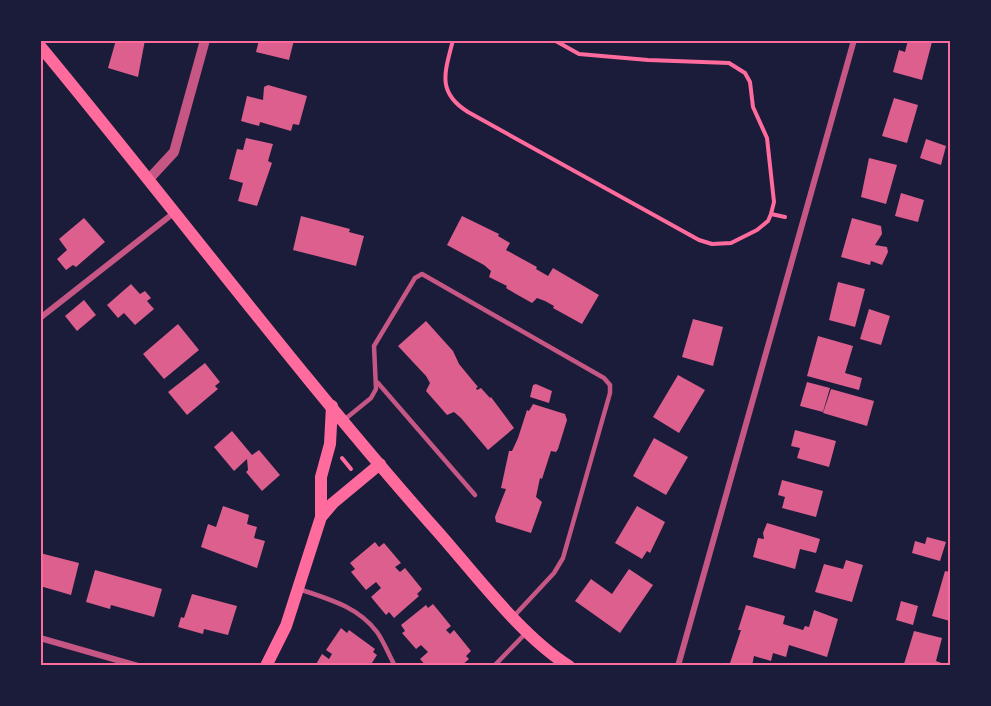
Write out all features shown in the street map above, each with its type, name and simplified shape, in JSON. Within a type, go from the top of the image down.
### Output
[{"type":"main road","points":[[40,46],[175,211],[266,330],[380,464],[513,617],[527,632],[568,666]]},
{"type":"main road","points":[[266,666],[286,626],[321,517],[321,477],[330,444],[332,406]]},
{"type":"main road","points":[[321,517],[333,503],[380,464]]},
{"type":"street","points":[[149,179],[174,152],[205,40]]},
{"type":"street","points":[[678,666],[854,40]]},
{"type":"street","points":[[40,318],[175,211]]},
{"type":"street","points":[[40,638],[138,666]]},
{"type":"lane","points":[[344,420],[371,398],[378,383],[374,346],[415,279],[422,274],[604,378],[610,386],[610,393],[564,558],[554,573],[513,617]]},
{"type":"lane","points":[[378,383],[475,495]]},
{"type":"lane","points":[[299,589],[340,603],[362,616],[377,633],[395,666]]},
{"type":"lane","points":[[494,666],[527,632]]},
{"type":"path","points":[[453,40],[444,75],[447,92],[460,107],[699,240],[712,244],[730,243],[757,230],[768,221],[774,202],[767,138],[753,107],[750,82],[745,73],[729,63],[588,55],[574,52],[554,40]]},
{"type":"path","points":[[771,214],[785,217]]},
{"type":"path","points":[[336,455],[344,458],[351,469]]},
{"type":"building","points":[[116,40],[145,40],[138,77],[108,68]]},
{"type":"building","points":[[259,40],[294,40],[289,60],[256,52]]},
{"type":"building","points":[[908,40],[932,42],[922,80],[893,72],[899,50],[905,52]]},
{"type":"building","points":[[268,85],[307,96],[299,125],[293,124],[291,131],[260,122],[259,126],[241,121],[247,96],[263,100],[264,87]]},
{"type":"building","points":[[894,98],[918,105],[907,143],[882,136]]},
{"type":"building","points":[[246,138],[273,144],[268,161],[272,163],[257,206],[238,201],[243,183],[229,179],[237,149],[243,150]]},
{"type":"building","points":[[926,139],[946,146],[941,165],[920,158]]},
{"type":"building","points":[[869,158],[897,165],[886,204],[861,197]]},
{"type":"building","points":[[901,193],[924,200],[918,222],[895,216]]},
{"type":"building","points":[[301,216],[350,229],[349,232],[364,236],[356,266],[293,250]]},
{"type":"building","points":[[462,216],[499,234],[498,236],[510,243],[506,250],[537,267],[536,269],[548,276],[553,268],[599,295],[582,324],[545,301],[537,298],[532,303],[516,294],[506,288],[507,286],[489,277],[491,271],[484,265],[447,245]]},
{"type":"building","points":[[84,218],[105,242],[76,267],[73,265],[66,270],[57,259],[67,250],[59,239]]},
{"type":"building","points":[[852,218],[881,226],[882,234],[875,245],[887,247],[888,252],[882,265],[871,261],[870,265],[841,257]]},
{"type":"building","points":[[838,282],[865,289],[855,327],[829,320]]},
{"type":"building","points":[[131,284],[140,294],[145,291],[151,298],[147,301],[154,309],[135,325],[124,313],[118,318],[107,305]]},
{"type":"building","points":[[84,300],[96,315],[77,331],[65,316]]},
{"type":"building","points":[[869,309],[890,316],[881,345],[860,339]]},
{"type":"building","points":[[693,319],[723,327],[713,366],[682,357]]},
{"type":"building","points":[[426,321],[453,351],[459,364],[478,387],[477,390],[481,388],[491,397],[514,428],[488,450],[461,418],[454,412],[447,415],[426,391],[430,383],[426,376],[398,346]]},
{"type":"building","points":[[178,324],[199,350],[164,379],[143,354]]},
{"type":"building","points":[[818,336],[853,346],[845,373],[862,378],[859,390],[807,376]]},
{"type":"building","points":[[205,363],[220,382],[215,386],[218,389],[187,415],[168,392]]},
{"type":"building","points":[[678,375],[705,390],[679,433],[653,417]]},
{"type":"building","points":[[807,382],[830,388],[823,412],[800,406]]},
{"type":"building","points":[[536,384],[552,391],[549,403],[530,397],[533,385]]},
{"type":"building","points":[[831,389],[874,401],[867,426],[823,413]]},
{"type":"building","points":[[533,404],[565,414],[567,420],[558,449],[556,452],[551,451],[542,479],[540,478],[536,497],[542,502],[531,533],[496,522],[495,517],[506,489],[501,488],[509,451],[512,451],[527,410],[529,411]]},
{"type":"building","points":[[795,430],[836,441],[829,467],[797,458],[800,448],[791,446]]},
{"type":"building","points":[[232,431],[252,455],[259,450],[280,475],[262,491],[246,472],[248,470],[247,459],[234,471],[214,447]]},
{"type":"building","points":[[654,438],[688,457],[666,495],[633,476]]},
{"type":"building","points":[[782,480],[823,491],[816,517],[782,508],[785,497],[778,495]]},
{"type":"building","points":[[223,506],[249,515],[247,524],[257,527],[254,538],[265,541],[257,568],[201,547],[208,524],[216,527]]},
{"type":"building","points":[[637,506],[665,522],[650,553],[647,551],[642,559],[615,543]]},
{"type":"building","points":[[767,523],[820,539],[816,553],[800,549],[795,569],[753,557],[758,538],[764,539],[763,533]]},
{"type":"building","points":[[927,537],[946,542],[940,561],[912,553],[915,541],[925,544]]},
{"type":"building","points":[[375,542],[379,547],[384,543],[401,563],[395,567],[400,572],[405,568],[422,589],[417,594],[419,596],[394,618],[389,612],[386,615],[371,597],[381,588],[376,582],[366,590],[351,572],[355,569],[350,563]]},
{"type":"building","points":[[40,553],[79,563],[71,595],[40,586]]},
{"type":"building","points":[[846,560],[863,565],[852,602],[815,592],[824,564],[843,569]]},
{"type":"building","points":[[629,569],[653,585],[620,633],[575,601],[591,579],[612,594]]},
{"type":"building","points":[[95,570],[162,589],[154,617],[111,605],[110,609],[86,602]]},
{"type":"building","points":[[945,571],[950,572],[950,621],[932,616]]},
{"type":"building","points":[[192,594],[237,606],[228,635],[204,629],[203,634],[178,627],[181,617],[184,618]]},
{"type":"building","points":[[901,601],[918,606],[913,625],[896,620]]},
{"type":"building","points":[[433,604],[451,626],[446,630],[450,634],[454,630],[471,651],[466,656],[469,659],[461,666],[426,666],[420,659],[428,652],[421,645],[416,649],[402,633],[405,631],[401,625],[426,605],[428,608]]},
{"type":"building","points":[[746,605],[785,616],[783,624],[803,630],[805,626],[809,627],[814,610],[838,619],[827,657],[789,645],[786,657],[773,653],[771,661],[754,656],[752,666],[729,666],[741,630],[738,630]]},
{"type":"building","points":[[341,628],[347,633],[349,630],[375,649],[373,652],[377,655],[370,666],[315,666],[322,654],[329,659],[332,654],[326,650]]},
{"type":"building","points":[[914,631],[942,638],[936,661],[950,666],[904,664]]}]
